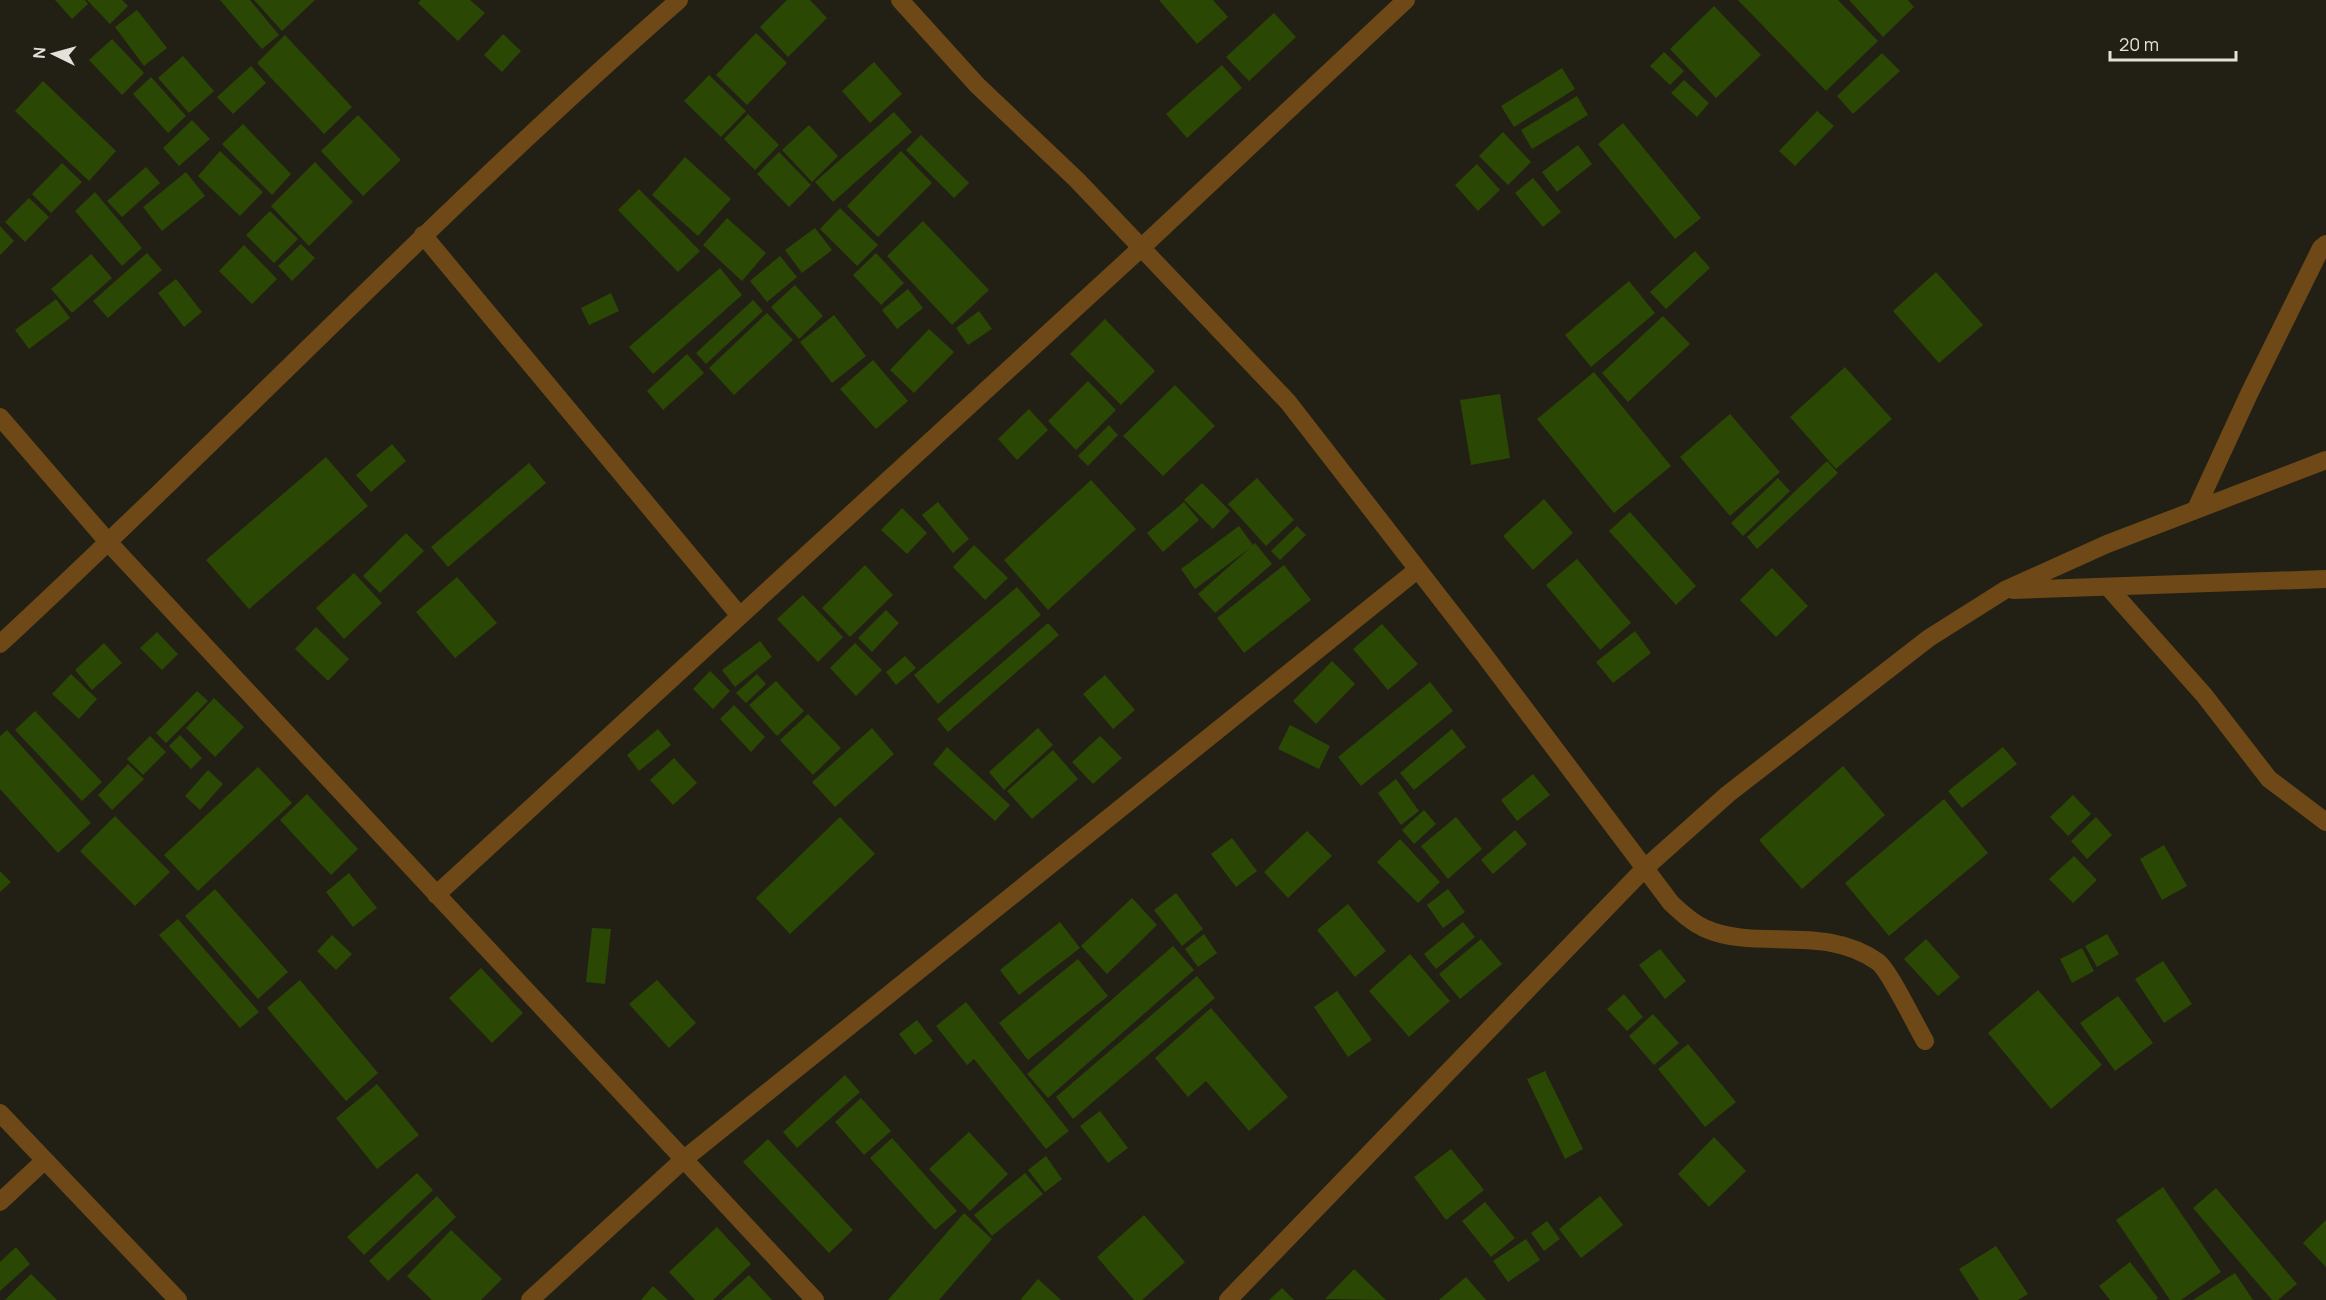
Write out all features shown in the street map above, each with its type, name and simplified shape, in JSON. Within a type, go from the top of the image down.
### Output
[{"type":"street","points":[[0,644],[109,543],[423,235],[585,82],[678,0]]},
{"type":"street","points":[[900,0],[977,86],[1077,180],[1288,402],[1671,903],[1689,920],[1707,929],[1738,935],[1809,939],[1830,943],[1850,948],[1880,963],[1925,1041]]},
{"type":"street","points":[[436,895],[1141,249],[1406,0]]},
{"type":"street","points":[[423,235],[740,616]]},
{"type":"street","points":[[2196,509],[2248,394],[2320,248],[2326,244]]},
{"type":"street","points":[[0,417],[109,543],[815,1300]]},
{"type":"street","points":[[1228,1300],[1645,868],[1728,794],[1929,638],[2005,590],[2107,544],[2326,460]]},
{"type":"street","points":[[530,1300],[683,1160],[1417,570]]},
{"type":"street","points":[[2005,590],[2326,579]]},
{"type":"street","points":[[2108,587],[2204,695],[2269,779],[2326,822]]},
{"type":"street","points":[[0,1113],[178,1300]]},
{"type":"street","points":[[0,1202],[44,1161]]},
{"type":"building","points":[[55,0],[85,0],[88,4],[72,19]]},
{"type":"building","points":[[87,0],[122,0],[128,6],[110,24]]},
{"type":"building","points":[[220,0],[250,0],[279,35],[262,49]]},
{"type":"building","points":[[254,0],[315,0],[282,31]]},
{"type":"building","points":[[421,0],[470,0],[485,13],[458,41],[418,3]]},
{"type":"building","points":[[787,0],[810,0],[827,18],[788,57],[760,27]]},
{"type":"building","points":[[1159,0],[1213,0],[1228,17],[1197,44]]},
{"type":"building","points":[[1738,0],[1838,0],[1878,41],[1826,91]]},
{"type":"building","points":[[1849,0],[1908,0],[1914,7],[1883,37]]},
{"type":"building","points":[[1714,6],[1761,55],[1716,98],[1670,49]]},
{"type":"building","points":[[137,10],[167,48],[144,66],[115,27]]},
{"type":"building","points":[[1274,13],[1296,37],[1249,81],[1226,57]]},
{"type":"building","points":[[756,33],[787,63],[747,105],[716,75]]},
{"type":"building","points":[[503,34],[521,51],[502,72],[484,55]]},
{"type":"building","points":[[285,35],[352,107],[324,134],[257,63]]},
{"type":"building","points":[[112,39],[144,73],[122,95],[89,60]]},
{"type":"building","points":[[1664,52],[1684,71],[1670,85],[1650,66]]},
{"type":"building","points":[[1882,53],[1900,71],[1853,114],[1837,96]]},
{"type":"building","points":[[183,56],[214,91],[189,113],[158,78]]},
{"type":"building","points":[[874,62],[902,94],[870,123],[842,91]]},
{"type":"building","points":[[1222,65],[1242,88],[1187,138],[1166,114]]},
{"type":"building","points":[[251,66],[266,83],[233,114],[217,97]]},
{"type":"building","points":[[1562,68],[1575,89],[1514,127],[1501,106]]},
{"type":"building","points":[[709,75],[746,111],[721,137],[684,101]]},
{"type":"building","points":[[151,77],[186,116],[168,133],[133,94]]},
{"type":"building","points":[[1684,80],[1709,103],[1697,117],[1671,93]]},
{"type":"building","points":[[43,81],[116,151],[89,181],[15,111]]},
{"type":"building","points":[[1577,96],[1588,115],[1532,149],[1521,130]]},
{"type":"building","points":[[1817,111],[1834,126],[1795,166],[1779,151]]},
{"type":"building","points":[[894,112],[912,132],[833,202],[815,182]]},
{"type":"building","points":[[748,114],[779,145],[755,170],[724,139]]},
{"type":"building","points":[[358,115],[401,160],[363,196],[321,151]]},
{"type":"building","points":[[192,120],[210,139],[179,166],[163,148]]},
{"type":"building","points":[[1623,123],[1701,218],[1675,239],[1598,144]]},
{"type":"building","points":[[243,124],[291,174],[272,195],[222,144]]},
{"type":"building","points":[[809,125],[838,156],[812,182],[782,150]]},
{"type":"building","points":[[1503,132],[1531,162],[1508,185],[1479,156]]},
{"type":"building","points":[[921,135],[969,183],[954,198],[906,150]]},
{"type":"building","points":[[1578,145],[1592,164],[1557,192],[1542,172]]},
{"type":"building","points":[[220,151],[263,192],[240,216],[198,176]]},
{"type":"building","points":[[901,151],[932,183],[878,237],[847,206]]},
{"type":"building","points":[[779,152],[811,185],[789,207],[757,174]]},
{"type":"building","points":[[685,157],[731,199],[698,236],[652,195]]},
{"type":"building","points":[[315,162],[353,202],[309,246],[271,206]]},
{"type":"building","points":[[62,163],[82,182],[51,213],[32,194]]},
{"type":"building","points":[[1477,164],[1500,190],[1478,211],[1455,185]]},
{"type":"building","points":[[146,167],[160,183],[122,217],[107,201]]},
{"type":"building","points":[[186,172],[205,196],[162,231],[143,207]]},
{"type":"building","points":[[1533,178],[1561,212],[1543,227],[1515,193]]},
{"type":"building","points":[[639,189],[700,251],[678,272],[618,210]]},
{"type":"building","points":[[95,192],[142,248],[122,266],[75,211]]},
{"type":"building","points":[[29,198],[49,217],[25,242],[5,222]]},
{"type":"building","points":[[840,208],[878,245],[857,266],[820,229]]},
{"type":"building","points":[[270,211],[298,239],[274,263],[246,235]]},
{"type":"building","points":[[727,218],[766,253],[742,281],[703,245]]},
{"type":"building","points":[[923,221],[989,290],[952,325],[887,256]]},
{"type":"building","points":[[0,226],[14,241],[0,255]]},
{"type":"building","points":[[815,228],[832,250],[802,273],[785,250]]},
{"type":"building","points":[[301,244],[315,258],[292,281],[278,266]]},
{"type":"building","points":[[244,245],[277,279],[252,304],[219,271]]},
{"type":"building","points":[[1695,251],[1710,268],[1666,309],[1650,292]]},
{"type":"building","points":[[147,253],[162,270],[108,318],[93,301]]},
{"type":"building","points":[[876,253],[904,283],[881,305],[853,275]]},
{"type":"building","points":[[91,254],[112,278],[72,313],[51,289]]},
{"type":"building","points":[[780,256],[797,277],[767,302],[750,281]]},
{"type":"building","points":[[720,268],[742,295],[653,374],[629,347]]},
{"type":"building","points":[[1936,272],[1983,325],[1939,363],[1893,311]]},
{"type":"building","points":[[176,279],[202,312],[184,327],[158,293]]},
{"type":"building","points":[[1629,281],[1655,313],[1591,367],[1565,335]]},
{"type":"building","points":[[795,285],[823,316],[799,339],[771,307]]},
{"type":"building","points":[[908,289],[923,308],[897,329],[882,310]]},
{"type":"building","points":[[611,293],[619,311],[589,325],[581,308]]},
{"type":"building","points":[[56,299],[70,318],[29,349],[15,330]]},
{"type":"building","points":[[753,300],[763,311],[706,364],[696,353]]},
{"type":"building","points":[[979,311],[992,329],[968,345],[956,328]]},
{"type":"building","points":[[767,313],[793,340],[734,395],[709,368]]},
{"type":"building","points":[[834,315],[866,356],[832,383],[800,342]]},
{"type":"building","points":[[1663,316],[1690,344],[1628,402],[1602,373]]},
{"type":"building","points":[[1105,319],[1155,371],[1121,405],[1070,354]]},
{"type":"building","points":[[929,329],[954,352],[914,393],[890,370]]},
{"type":"building","points":[[687,354],[704,373],[663,410],[647,391]]},
{"type":"building","points":[[873,360],[908,401],[876,429],[840,389]]},
{"type":"building","points":[[1845,367],[1892,419],[1836,469],[1790,417]]},
{"type":"building","points":[[1594,372],[1671,466],[1614,513],[1537,419]]},
{"type":"building","points":[[1088,381],[1116,410],[1076,450],[1048,421]]},
{"type":"building","points":[[1175,385],[1215,426],[1163,476],[1123,436]]},
{"type":"building","points":[[1500,394],[1510,458],[1471,465],[1460,400]]},
{"type":"building","points":[[1029,409],[1048,430],[1017,460],[998,439]]},
{"type":"building","points":[[1730,414],[1780,472],[1730,516],[1680,457]]},
{"type":"building","points":[[1109,425],[1118,435],[1088,466],[1078,456]]},
{"type":"building","points":[[392,444],[406,461],[371,492],[356,475]]},
{"type":"building","points":[[326,457],[368,506],[249,609],[206,560]]},
{"type":"building","points":[[1827,461],[1838,473],[1757,549],[1747,537]]},
{"type":"building","points":[[529,463],[546,483],[448,567],[431,547]]},
{"type":"building","points":[[1257,478],[1294,520],[1266,546],[1228,504]]},
{"type":"building","points":[[1778,478],[1790,491],[1743,536],[1731,523]]},
{"type":"building","points":[[1091,480],[1136,529],[1048,610],[1004,560]]},
{"type":"building","points":[[1202,483],[1230,511],[1213,529],[1184,500]]},
{"type":"building","points":[[1544,499],[1573,533],[1533,570],[1503,536]]},
{"type":"building","points":[[938,502],[969,539],[953,553],[922,515]]},
{"type":"building","points":[[1184,502],[1199,520],[1163,552],[1147,533]]},
{"type":"building","points":[[902,508],[927,533],[907,554],[881,530]]},
{"type":"building","points":[[1630,512],[1696,586],[1676,605],[1609,531]]},
{"type":"building","points":[[1239,526],[1253,545],[1255,543],[1272,564],[1215,613],[1198,594],[1250,548],[1195,589],[1181,569]]},
{"type":"building","points":[[1297,526],[1306,535],[1280,560],[1271,551]]},
{"type":"building","points":[[406,533],[424,551],[380,593],[363,576]]},
{"type":"building","points":[[974,545],[1008,578],[985,600],[953,567]]},
{"type":"building","points":[[1577,559],[1631,623],[1600,650],[1546,585]]},
{"type":"building","points":[[865,565],[893,595],[850,637],[822,608]]},
{"type":"building","points":[[1284,565],[1311,600],[1244,653],[1217,618]]},
{"type":"building","points":[[1772,568],[1808,606],[1776,637],[1740,600]]},
{"type":"building","points":[[354,573],[382,603],[344,639],[316,608]]},
{"type":"building","points":[[457,577],[497,623],[455,658],[416,612]]},
{"type":"building","points":[[1017,587],[1041,615],[938,704],[914,675]]},
{"type":"building","points":[[803,595],[843,637],[818,662],[777,619]]},
{"type":"building","points":[[886,610],[899,623],[872,652],[858,638]]},
{"type":"building","points":[[1048,623],[1059,635],[948,732],[937,719]]},
{"type":"building","points":[[1382,624],[1418,664],[1388,690],[1353,649]]},
{"type":"building","points":[[316,627],[349,659],[328,681],[295,649]]},
{"type":"building","points":[[1635,631],[1651,653],[1613,683],[1596,662]]},
{"type":"building","points":[[157,632],[178,654],[162,670],[140,648]]},
{"type":"building","points":[[760,641],[772,657],[735,687],[722,670]]},
{"type":"building","points":[[104,643],[122,663],[92,690],[75,670]]},
{"type":"building","points":[[855,643],[882,670],[856,696],[830,668]]},
{"type":"building","points":[[905,656],[916,668],[896,685],[886,672]]},
{"type":"building","points":[[1332,661],[1355,684],[1316,724],[1293,701]]},
{"type":"building","points":[[710,671],[730,691],[713,709],[693,689]]},
{"type":"building","points":[[71,674],[97,699],[79,719],[52,694]]},
{"type":"building","points":[[757,674],[766,684],[746,703],[736,693]]},
{"type":"building","points":[[1105,675],[1135,710],[1113,729],[1083,694]]},
{"type":"building","points":[[776,681],[804,711],[777,736],[749,705]]},
{"type":"building","points":[[1430,682],[1453,711],[1361,786],[1338,757]]},
{"type":"building","points":[[197,691],[208,701],[166,743],[156,733]]},
{"type":"building","points":[[214,698],[244,727],[215,757],[186,728]]},
{"type":"building","points":[[734,705],[765,737],[751,752],[720,719]]},
{"type":"building","points":[[35,711],[102,782],[82,801],[15,730]]},
{"type":"building","points":[[808,714],[841,748],[813,775],[780,740]]},
{"type":"building","points":[[1290,725],[1330,746],[1319,769],[1278,749]]},
{"type":"building","points":[[872,728],[894,754],[835,807],[812,782]]},
{"type":"building","points":[[1038,728],[1053,745],[1004,790],[989,772]]},
{"type":"building","points":[[658,729],[671,745],[639,771],[627,755]]},
{"type":"building","points":[[1452,729],[1466,747],[1414,790],[1400,773]]},
{"type":"building","points":[[7,730],[91,823],[58,853],[0,789],[0,736]]},
{"type":"building","points":[[180,735],[202,758],[191,769],[169,746]]},
{"type":"building","points":[[150,736],[166,752],[143,775],[127,759]]},
{"type":"building","points":[[1100,736],[1122,758],[1093,784],[1072,762]]},
{"type":"building","points":[[947,747],[1010,805],[995,821],[933,764]]},
{"type":"building","points":[[2003,747],[2017,764],[1962,808],[1948,791]]},
{"type":"building","points":[[1053,750],[1078,779],[1032,819],[1007,791]]},
{"type":"building","points":[[674,758],[697,783],[673,805],[650,780]]},
{"type":"building","points":[[128,764],[144,779],[112,810],[98,795]]},
{"type":"building","points":[[1843,766],[1885,815],[1802,889],[1759,840]]},
{"type":"building","points":[[258,767],[292,803],[198,891],[164,855]]},
{"type":"building","points":[[208,770],[223,784],[200,810],[185,796]]},
{"type":"building","points":[[1533,774],[1550,795],[1517,821],[1501,800]]},
{"type":"building","points":[[1396,779],[1419,811],[1401,825],[1378,793]]},
{"type":"building","points":[[307,794],[358,849],[331,875],[280,820]]},
{"type":"building","points":[[2073,795],[2091,814],[2068,836],[2050,817]]},
{"type":"building","points":[[1944,799],[1988,853],[1889,936],[1845,883]]},
{"type":"building","points":[[1424,810],[1436,824],[1414,844],[1402,830]]},
{"type":"building","points":[[115,816],[170,872],[135,906],[80,851]]},
{"type":"building","points":[[840,817],[875,854],[790,934],[756,898]]},
{"type":"building","points":[[1456,817],[1482,849],[1448,879],[1421,846]]},
{"type":"building","points":[[2096,817],[2112,835],[2087,859],[2071,841]]},
{"type":"building","points":[[1515,830],[1527,844],[1493,874],[1481,860]]},
{"type":"building","points":[[1307,831],[1332,856],[1288,898],[1264,872]]},
{"type":"building","points":[[1232,838],[1257,871],[1236,887],[1211,854]]},
{"type":"building","points":[[1400,839],[1440,882],[1418,903],[1377,862]]},
{"type":"building","points":[[2164,845],[2187,886],[2162,900],[2140,859]]},
{"type":"building","points":[[2074,856],[2097,880],[2073,903],[2049,879]]},
{"type":"building","points":[[0,871],[11,882],[0,892]]},
{"type":"building","points":[[349,873],[377,908],[353,927],[326,892]]},
{"type":"building","points":[[215,889],[288,972],[258,999],[185,916]]},
{"type":"building","points":[[1448,889],[1465,912],[1443,928],[1427,905]]},
{"type":"building","points":[[1176,893],[1203,929],[1182,946],[1154,910]]},
{"type":"building","points":[[1132,898],[1157,925],[1107,974],[1081,946]]},
{"type":"building","points":[[1348,904],[1386,951],[1355,977],[1317,930]]},
{"type":"building","points":[[178,919],[259,1012],[240,1028],[159,935]]},
{"type":"building","points":[[1060,922],[1080,948],[1019,995],[1000,970]]},
{"type":"building","points":[[1463,922],[1475,937],[1436,969],[1424,954]]},
{"type":"building","points":[[592,928],[611,929],[605,984],[586,982]]},
{"type":"building","points":[[1204,934],[1217,953],[1198,967],[1185,949]]},
{"type":"building","points":[[2107,934],[2119,954],[2097,967],[2085,946]]},
{"type":"building","points":[[332,935],[352,954],[336,970],[317,951]]},
{"type":"building","points":[[1481,939],[1502,964],[1460,999],[1439,974]]},
{"type":"building","points":[[1926,939],[1960,977],[1938,996],[1904,959]]},
{"type":"building","points":[[1173,946],[1194,970],[1048,1098],[1027,1074]]},
{"type":"building","points":[[2082,948],[2094,971],[2072,983],[2060,959]]},
{"type":"building","points":[[1660,949],[1686,981],[1665,999],[1639,965]]},
{"type":"building","points":[[1410,954],[1450,1001],[1409,1037],[1369,991]]},
{"type":"building","points":[[1078,959],[1108,996],[1028,1060],[999,1023]]},
{"type":"building","points":[[2163,961],[2192,1004],[2164,1023],[2135,979]]},
{"type":"building","points":[[481,968],[523,1013],[492,1043],[449,998]]},
{"type":"building","points":[[1197,976],[1215,998],[1073,1119],[1056,1097]]},
{"type":"building","points":[[300,980],[378,1073],[346,1101],[267,1008]]},
{"type":"building","points":[[657,980],[696,1023],[669,1048],[629,1004]]},
{"type":"building","points":[[2038,990],[2102,1065],[2051,1109],[1988,1033]]},
{"type":"building","points":[[1337,991],[1372,1040],[1348,1057],[1314,1007]]},
{"type":"building","points":[[1624,994],[1643,1017],[1627,1031],[1607,1009]]},
{"type":"building","points":[[2118,996],[2153,1043],[2115,1071],[2080,1023]]},
{"type":"building","points":[[966,1002],[1069,1131],[1046,1149],[974,1059],[967,1065],[936,1026]]},
{"type":"building","points":[[1211,1008],[1288,1097],[1249,1131],[1206,1081],[1188,1097],[1155,1058]]},
{"type":"building","points":[[1653,1014],[1679,1043],[1654,1065],[1629,1036]]},
{"type":"building","points":[[917,1020],[933,1041],[915,1055],[899,1034]]},
{"type":"building","points":[[1688,1044],[1736,1102],[1705,1127],[1658,1069]]},
{"type":"building","points":[[1545,1071],[1583,1149],[1565,1159],[1527,1079]]},
{"type":"building","points":[[845,1075],[860,1092],[797,1148],[783,1132]]},
{"type":"building","points":[[377,1084],[419,1135],[377,1169],[336,1118]]},
{"type":"building","points":[[861,1098],[891,1131],[864,1155],[835,1122]]},
{"type":"building","points":[[1100,1111],[1128,1148],[1108,1163],[1080,1126]]},
{"type":"building","points":[[969,1132],[1008,1174],[970,1211],[929,1169]]},
{"type":"building","points":[[1714,1137],[1746,1171],[1709,1207],[1678,1174]]},
{"type":"building","points":[[892,1138],[957,1211],[935,1230],[870,1158]]},
{"type":"building","points":[[768,1139],[853,1230],[829,1253],[743,1162]]},
{"type":"building","points":[[1451,1149],[1484,1190],[1446,1220],[1414,1177]]},
{"type":"building","points":[[1046,1156],[1062,1179],[1045,1192],[1028,1170]]},
{"type":"building","points":[[417,1173],[433,1190],[364,1255],[347,1237]]},
{"type":"building","points":[[1025,1173],[1043,1194],[992,1236],[974,1215]]},
{"type":"building","points":[[2163,1187],[2221,1272],[2181,1300],[2170,1300],[2116,1220]]},
{"type":"building","points":[[2216,1188],[2297,1284],[2278,1300],[2272,1300],[2193,1208]]},
{"type":"building","points":[[437,1196],[456,1217],[388,1281],[369,1261]]},
{"type":"building","points":[[1600,1196],[1623,1225],[1581,1258],[1559,1229]]},
{"type":"building","points":[[1485,1202],[1515,1238],[1491,1257],[1462,1221]]},
{"type":"building","points":[[964,1213],[992,1239],[939,1300],[888,1300]]},
{"type":"building","points":[[1144,1215],[1185,1262],[1142,1300],[1134,1300],[1097,1257]]},
{"type":"building","points":[[2326,1220],[2326,1267],[2303,1243]]},
{"type":"building","points":[[1547,1221],[1560,1239],[1544,1251],[1531,1233]]},
{"type":"building","points":[[717,1227],[751,1264],[713,1300],[695,1300],[669,1272]]},
{"type":"building","points":[[451,1230],[502,1279],[481,1300],[432,1300],[407,1276]]},
{"type":"building","points":[[1526,1239],[1540,1260],[1508,1282],[1493,1261]]},
{"type":"building","points":[[1996,1246],[2028,1294],[2018,1300],[1979,1300],[1959,1269]]},
{"type":"building","points":[[16,1247],[30,1264],[0,1291],[0,1262]]},
{"type":"building","points":[[2130,1262],[2158,1298],[2156,1300],[2110,1300],[2099,1286]]},
{"type":"building","points":[[1354,1269],[1386,1300],[1325,1299]]},
{"type":"building","points":[[2235,1273],[2253,1300],[2193,1300]]},
{"type":"building","points":[[31,1274],[57,1300],[5,1300]]},
{"type":"building","points":[[749,1275],[772,1300],[721,1300]]},
{"type":"building","points":[[1466,1277],[1486,1300],[1439,1300]]},
{"type":"building","points":[[1038,1279],[1061,1300],[1022,1300]]},
{"type":"building","points":[[653,1286],[668,1300],[641,1300]]},
{"type":"building","points":[[1282,1288],[1294,1300],[1269,1300]]}]
